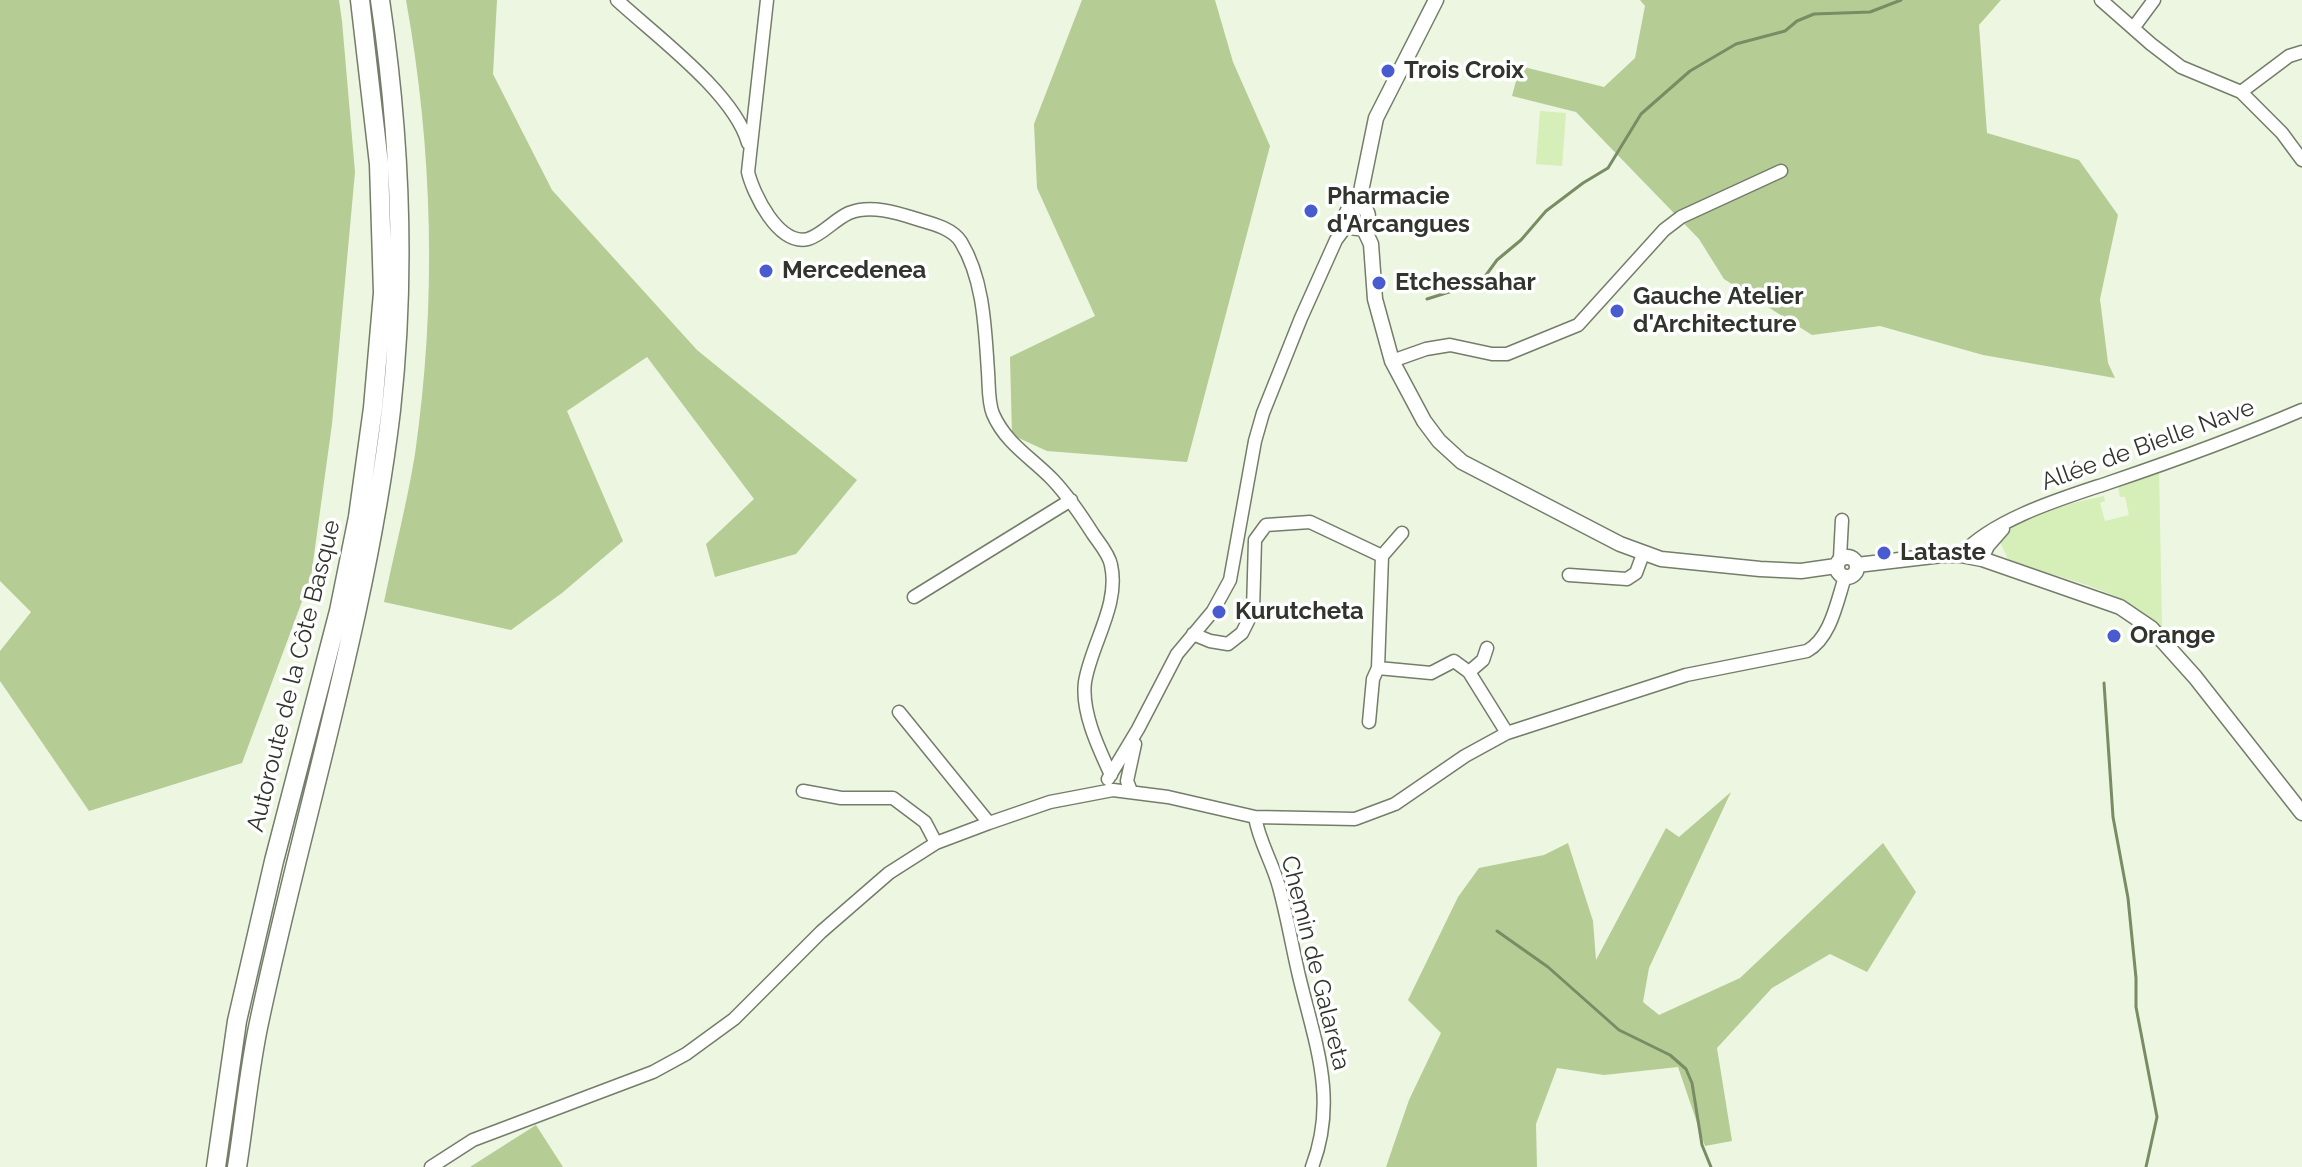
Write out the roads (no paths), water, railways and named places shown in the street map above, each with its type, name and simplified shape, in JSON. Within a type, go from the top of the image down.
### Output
[{"type":"highway","name":"Autoroute de la Côte Basque","points":[[216,1167],[237,1021],[274,861],[339,611],[358,517],[373,408],[383,293],[379,164],[360,0]]},
{"type":"highway","name":"Autoroute de la Côte Basque","points":[[237,1167],[259,1022],[360,589],[375,517],[391,408],[399,294],[397,162],[380,0]]},
{"type":"main road","points":[[1436,0],[1376,118],[1358,206],[1364,208],[1368,221],[1356,225],[1371,244],[1375,299],[1392,361],[1424,421],[1450,453],[1475,470],[1643,554],[1677,563],[1801,571],[1840,567],[1853,575],[1857,565],[1961,555],[1982,559],[2120,607],[2151,628],[2195,677],[2302,813]]},
{"type":"street","points":[[617,0],[725,99],[743,126],[750,149]]},
{"type":"street","points":[[767,0],[748,172],[752,189],[773,222],[786,233],[808,239],[849,213],[872,209],[941,226],[960,239],[975,272],[981,305],[991,410],[1014,446],[1071,500],[1111,563],[1110,600],[1092,651],[1085,698],[1098,745],[1115,768],[1128,776]]},
{"type":"street","points":[[2101,0],[2181,67],[2241,92],[2282,133],[2302,160]]},
{"type":"street","points":[[2134,27],[2154,0]]},
{"type":"street","points":[[2241,92],[2289,56],[2302,52]]},
{"type":"street","points":[[1392,361],[1450,345],[1507,354],[1567,331],[1588,316],[1664,230],[1681,217],[1781,171]]},
{"type":"street","points":[[1101,792],[1171,664],[1221,599],[1230,580],[1255,441],[1263,413],[1336,240],[1356,225]]},
{"type":"street","name":"Allée de Bielle Nave","points":[[1961,555],[1980,537],[2057,499],[2123,478],[2302,410]]},
{"type":"street","points":[[914,597],[1071,500]]},
{"type":"street","points":[[431,1167],[473,1140],[653,1072],[686,1054],[734,1019],[821,932],[889,873],[936,843],[989,823],[1050,802],[1101,792],[1131,791],[1255,817],[1355,819],[1395,804],[1465,756],[1507,733],[1686,675],[1807,651],[1817,646],[1835,610],[1842,520]]},
{"type":"street","points":[[1193,634],[1228,644],[1242,633],[1253,611],[1255,540],[1266,525],[1310,522],[1382,556]]},
{"type":"street","name":"Allée de Bielle Nave","points":[[1982,559],[1988,546],[2010,522]]},
{"type":"street","points":[[1369,722],[1382,556],[1402,533]]},
{"type":"street","points":[[1569,575],[1627,579],[1636,573],[1643,554]]},
{"type":"street","points":[[1469,672],[1483,660],[1487,648]]},
{"type":"street","points":[[1358,677],[1431,673],[1454,661],[1469,672],[1507,733]]},
{"type":"street","points":[[899,712],[989,823]]},
{"type":"street","points":[[1131,791],[1128,776],[1138,729]]},
{"type":"street","points":[[803,791],[841,798],[893,798],[925,822],[936,843]]},
{"type":"street","name":"Chemin de Galareta","points":[[1255,817],[1257,830],[1279,884],[1319,1052],[1325,1116],[1312,1167]]},
{"type":"waterway","points":[[1427,299],[1481,282],[1497,260],[1521,240],[1546,211],[1608,168],[1641,114],[1690,71],[1736,44],[1785,31],[1797,21],[1814,14],[1870,12],[1901,0]]},
{"type":"waterway","points":[[2104,683],[2113,817],[2128,898],[2136,1007],[2157,1117],[2146,1167]]},
{"type":"waterway","points":[[1497,931],[1548,967],[1619,1030],[1670,1055],[1686,1069],[1692,1083],[1702,1145],[1711,1167]]},
{"type":"place","name":"Trois Croix","points":[[1388,71]]},
{"type":"place","name":"Pharmacie d'Arcangues","points":[[1311,211]]},
{"type":"place","name":"Mercedenea","points":[[766,271]]},
{"type":"place","name":"Etchessahar","points":[[1379,283]]},
{"type":"place","name":"Gauche Atelier d'Architecture","points":[[1617,311]]},
{"type":"place","name":"Lataste","points":[[1884,553]]},
{"type":"place","name":"Kurutcheta","points":[[1219,612]]},
{"type":"place","name":"Orange","points":[[2114,636]]}]
